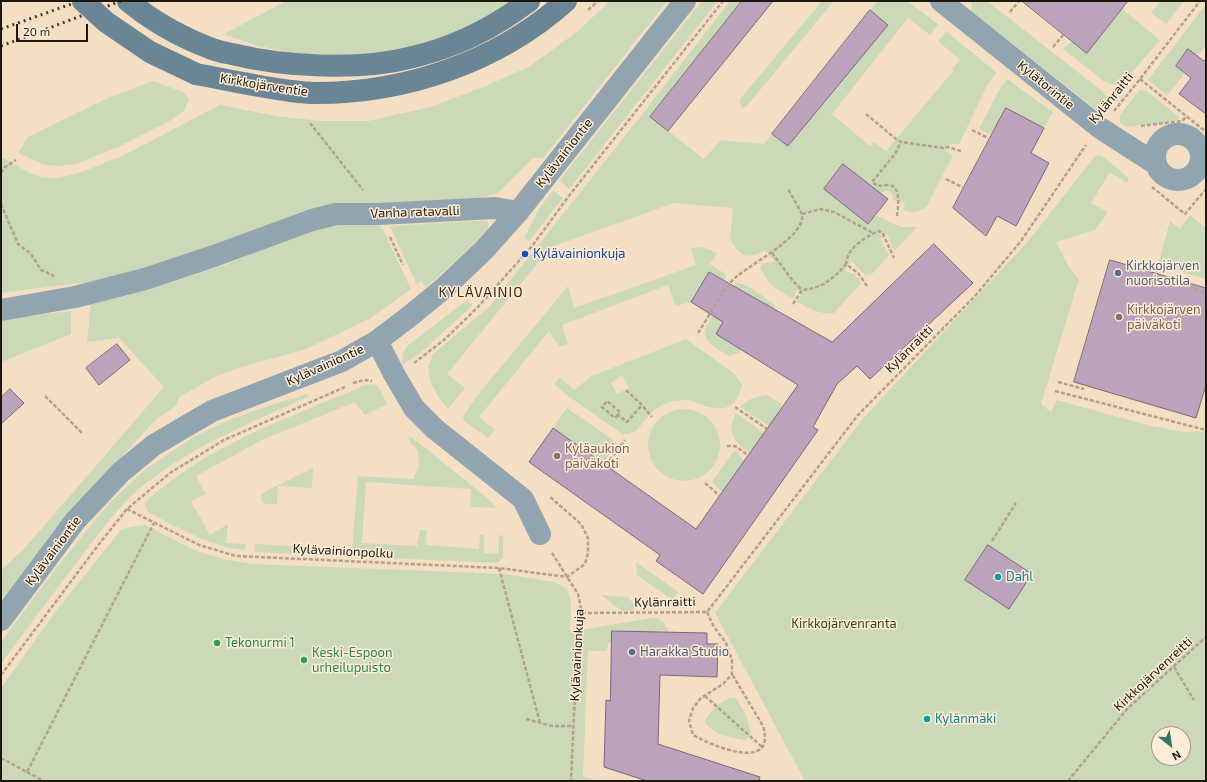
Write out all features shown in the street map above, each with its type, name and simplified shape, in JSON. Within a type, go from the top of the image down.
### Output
[{"type":"main road","name":"Kirkkojärventie","points":[[83,1],[106,22],[150,52],[196,74],[271,88],[314,93],[363,91],[416,81],[471,62],[529,30],[566,1]]},
{"type":"main road","name":"Kirkkojärventie","points":[[128,1],[169,29],[212,49],[245,57],[281,63],[320,65],[367,65],[413,57],[458,42],[486,29],[529,1]]},
{"type":"street","name":"Kylävainiontie","points":[[1,620],[75,521],[122,472],[154,445],[212,411],[342,361],[377,341],[444,288],[484,250],[518,212],[685,1]]},
{"type":"street","name":"Kylätorintie","points":[[940,1],[1100,128],[1156,164]]},
{"type":"street","name":"Vanha ratavalli","points":[[1,310],[75,297],[145,279],[214,256],[312,220],[336,214],[379,214],[495,208],[518,212]]},
{"type":"street","points":[[377,341],[414,408],[435,429],[522,499],[540,534]]},
{"type":"path","points":[[412,364],[444,340],[477,308],[534,245],[568,197],[723,1]]},
{"type":"path","points":[[1010,12],[1019,1]]},
{"type":"path","name":"Kylänraitti","points":[[582,613],[707,612],[858,415],[975,296],[1021,241],[1089,141],[1140,79],[1200,1]]},
{"type":"path","points":[[1053,47],[1064,34]]},
{"type":"path","points":[[1140,79],[1206,131]]},
{"type":"path","points":[[866,114],[896,140],[901,142],[944,148],[948,147],[961,151]]},
{"type":"path","points":[[1139,126],[1182,121],[1186,116]]},
{"type":"path","points":[[310,123],[364,192]]},
{"type":"path","points":[[972,130],[990,140]]},
{"type":"path","points":[[897,216],[899,202],[898,193],[893,187],[887,185],[881,187],[872,182],[895,154],[901,142]]},
{"type":"path","points":[[1,173],[5,167],[16,160]]},
{"type":"path","points":[[946,179],[964,188]]},
{"type":"path","points":[[874,189],[877,186]]},
{"type":"path","points":[[698,333],[729,284],[745,269],[772,253],[797,228],[802,218],[802,214],[788,189]]},
{"type":"path","points":[[1,204],[14,231],[18,244],[31,254],[41,270],[64,282],[75,297]]},
{"type":"path","points":[[802,214],[820,209],[834,212],[873,233]]},
{"type":"path","points":[[802,290],[812,289],[833,278],[846,264],[849,253],[873,233],[879,232],[883,234],[894,258]]},
{"type":"path","points":[[389,236],[403,265]]},
{"type":"path","points":[[772,253],[793,281],[802,290]]},
{"type":"path","points":[[846,264],[858,273],[867,286]]},
{"type":"path","points":[[1195,285],[1193,289],[1206,293]]},
{"type":"path","points":[[793,304],[802,290]]},
{"type":"path","points":[[352,384],[364,380],[379,382]]},
{"type":"path","points":[[1058,382],[1084,389]]},
{"type":"path","points":[[1,675],[127,509],[170,473],[224,440],[345,387]]},
{"type":"path","points":[[626,390],[652,417]]},
{"type":"path","points":[[1055,391],[1206,430]]},
{"type":"path","points":[[44,396],[83,434]]},
{"type":"path","points":[[607,401],[620,412],[618,415],[616,418],[602,407],[607,401]]},
{"type":"path","points":[[618,415],[627,422],[642,405]]},
{"type":"path","points":[[736,407],[767,429]]},
{"type":"path","points":[[606,465],[625,440]]},
{"type":"path","points":[[727,446],[735,446],[748,455]]},
{"type":"path","points":[[705,483],[720,496]]},
{"type":"path","points":[[992,541],[1016,503]]},
{"type":"path","name":"Kylävainionpolku","points":[[127,509],[199,545],[236,556],[499,568],[567,577]]},
{"type":"path","points":[[27,772],[154,523]]},
{"type":"path","name":"Kylävainionkuja","points":[[540,534],[578,594],[582,613],[573,726],[571,781]]},
{"type":"path","points":[[499,568],[540,723]]},
{"type":"path","points":[[707,612],[714,627],[726,643],[732,660],[732,674],[763,726],[766,735],[765,744],[758,751],[749,753],[736,751],[705,742],[693,734],[689,721],[693,708],[701,698],[724,684],[732,674]]},
{"type":"path","name":"Kirkkojärvenreitti","points":[[1068,781],[1127,709],[1206,637]]},
{"type":"path","points":[[1174,667],[1194,700]]},
{"type":"path","points":[[705,696],[762,747]]},
{"type":"path","points":[[526,719],[552,726],[573,726]]},
{"type":"path","points":[[1,758],[44,781]]},
{"type":"green space","points":[[286,1],[513,1],[447,39],[378,54],[301,55],[255,45],[224,34]]},
{"type":"green space","points":[[610,1],[667,1],[543,158],[533,158],[498,193],[467,202],[250,236],[103,280],[1,293],[1,157],[28,172],[43,178],[58,178],[82,172],[124,155],[220,105],[276,116],[321,121],[368,121],[430,107],[486,86],[530,66],[578,31]]},
{"type":"green space","points":[[702,1],[718,1],[569,189],[560,180]]},
{"type":"green space","points":[[730,1],[742,1],[723,25],[742,40],[732,51],[714,38],[650,117],[704,159],[721,140],[764,144],[772,134],[789,146],[887,25],[870,10],[878,1],[907,1],[938,24],[930,35],[908,18],[832,114],[870,146],[874,142],[886,151],[954,70],[952,69],[960,60],[938,41],[947,32],[996,72],[988,84],[959,144],[950,144],[945,151],[953,155],[927,206],[916,212],[910,212],[903,210],[905,203],[892,200],[893,196],[891,192],[888,191],[881,194],[824,189],[868,224],[875,215],[901,227],[917,227],[894,251],[887,234],[880,238],[889,255],[872,274],[866,276],[851,261],[844,271],[855,274],[861,283],[834,313],[824,313],[814,310],[797,302],[802,294],[796,290],[795,296],[792,298],[769,283],[760,267],[763,263],[775,262],[765,250],[749,256],[744,255],[737,250],[730,239],[733,208],[674,203],[551,247],[447,374],[465,388],[448,409],[439,398],[430,381],[428,367],[433,354],[489,307]]},
{"type":"green space","points":[[822,1],[834,1],[746,107],[743,108],[740,103],[740,99]]},
{"type":"green space","points":[[972,1],[987,1],[1102,91],[1112,104],[1103,115],[971,11]]},
{"type":"green space","points":[[1161,1],[1184,1],[1166,24],[1151,13]]},
{"type":"green space","points":[[1206,4],[1206,46],[1196,55],[1188,50],[1176,66],[1184,72],[1183,76],[1167,95],[1148,80]]},
{"type":"green space","points":[[1122,9],[1160,40],[1123,83],[1115,85],[1105,82],[1063,49],[1072,41],[1087,53]]},
{"type":"green space","points":[[1007,79],[1053,112],[1044,128],[1006,108],[992,135],[979,129],[998,92]]},
{"type":"green space","points":[[153,81],[183,92],[189,100],[184,111],[171,120],[120,146],[76,164],[60,166],[45,165],[18,153],[28,137],[110,97]]},
{"type":"green space","points":[[1142,90],[1146,91],[1179,118],[1176,121],[1126,127],[1120,122],[1120,115],[1138,92]]},
{"type":"green space","name":"Kirkkojärvenranta","points":[[1095,156],[1102,156],[1129,178],[1127,183],[1110,172],[1091,203],[1108,212],[1095,230],[1056,242],[1069,267],[1079,279],[1041,404],[1051,412],[1057,400],[1151,426],[1185,432],[1206,431],[1206,781],[805,781],[715,613],[861,421],[1029,240]]},
{"type":"green space","points":[[553,190],[563,198],[529,241],[524,238],[539,209]]},
{"type":"green space","points":[[1190,215],[1206,228],[1206,279],[1158,265],[1170,221],[1180,229]]},
{"type":"green space","points":[[487,221],[489,225],[488,229],[458,259],[426,287],[421,281],[417,285],[390,226]]},
{"type":"green space","points":[[329,225],[379,225],[383,230],[411,289],[369,319],[306,349],[235,369],[215,377],[179,397],[176,406],[156,419],[68,517],[1,600],[1,570],[23,550],[164,387],[119,338],[87,342],[91,302],[162,285],[225,265],[277,243]]},
{"type":"green space","points":[[699,247],[717,253],[710,264],[727,275],[714,299],[698,290],[691,302],[676,306],[668,285],[562,325],[568,344],[560,347],[549,331],[479,417],[495,430],[488,438],[464,421],[463,417],[476,397],[568,286],[574,308],[696,265],[691,248]]},
{"type":"green space","points":[[736,283],[745,285],[755,290],[775,305],[775,309],[742,291],[716,334],[741,350],[739,353],[729,356],[708,342],[705,333],[706,327]]},
{"type":"green space","points":[[467,300],[473,305],[420,353],[402,365],[403,354],[407,346]]},
{"type":"green space","points":[[71,311],[71,334],[1,362],[1,319]]},
{"type":"green space","points":[[686,339],[735,374],[742,385],[738,397],[732,405],[716,408],[689,400],[674,401],[655,409],[632,433],[622,434],[568,396],[554,384],[560,377],[574,390],[592,376]],"holes":[[[622,376],[629,388],[617,394],[611,383]]]},
{"type":"green space","points":[[373,384],[378,386],[387,404],[365,415],[355,402],[262,440],[196,476],[206,494],[191,501],[210,535],[228,524],[226,543],[246,544],[245,550],[207,541],[149,513],[145,507],[145,502],[177,476],[194,464],[230,444],[365,385]]},
{"type":"green space","points":[[308,394],[308,397],[242,426],[200,448],[159,473],[140,488],[116,512],[1,664],[1,642],[53,572],[111,501],[146,469],[195,436],[230,420],[267,406]]},
{"type":"green space","points":[[767,395],[783,405],[769,426],[740,407],[752,398]]},
{"type":"green space","points":[[567,408],[616,442],[616,445],[603,463],[553,428]]},
{"type":"green space","points":[[684,409],[698,412],[710,419],[717,431],[720,445],[717,459],[710,471],[698,478],[684,481],[670,478],[658,471],[651,459],[648,445],[651,431],[658,419],[670,412]]},
{"type":"green space","points":[[736,413],[764,433],[750,453],[736,441],[733,436],[732,425]]},
{"type":"green space","points":[[408,437],[413,438],[487,498],[497,508],[470,507],[471,489],[366,482],[362,543],[417,546],[420,530],[427,530],[426,545],[479,549],[480,535],[484,535],[484,553],[498,554],[499,535],[503,536],[503,558],[497,563],[254,552],[255,544],[352,549],[358,476],[413,479],[419,466],[418,450],[411,444]]},
{"type":"green space","points":[[736,451],[744,461],[722,492],[712,482],[733,452]]},
{"type":"green space","points":[[313,468],[312,488],[278,486],[277,504],[265,504],[262,501],[261,495],[266,491]]},
{"type":"green space","name":"Keski-Espoon urheilupuisto","points":[[145,525],[194,550],[227,560],[253,564],[505,574],[554,582],[567,589],[571,601],[570,632],[651,618],[658,619],[663,622],[669,632],[613,631],[612,643],[608,643],[607,651],[588,651],[583,776],[598,781],[1,781],[1,688],[56,611],[121,530]]},
{"type":"green space","points":[[636,562],[678,592],[673,600],[637,575]]},
{"type":"green space","points":[[601,595],[628,597],[636,607],[633,610],[622,611]]},
{"type":"green space","points":[[729,698],[736,698],[746,715],[751,733],[745,740],[728,737],[718,733],[709,727],[705,722],[709,714],[715,708]]},
{"type":"building","points":[[742,1],[773,1],[668,131],[650,117]]},
{"type":"building","points":[[1022,1],[1128,1],[1087,53]]},
{"type":"building","points":[[870,10],[888,25],[788,146],[772,134]]},
{"type":"building","points":[[1188,49],[1204,61],[1206,59],[1206,114],[1179,94],[1191,78],[1176,66]]},
{"type":"building","points":[[1006,108],[1044,128],[1031,153],[1049,163],[1016,226],[997,216],[986,236],[953,208]]},
{"type":"building","points":[[843,164],[888,199],[868,224],[824,189]]},
{"type":"building","points":[[934,244],[973,283],[870,379],[857,366],[837,384],[813,427],[818,430],[703,594],[656,561],[660,555],[529,462],[553,428],[696,529],[798,385],[716,334],[723,322],[691,302],[709,272],[832,342]]},
{"type":"building","points":[[1110,260],[1206,288],[1206,385],[1196,418],[1074,382]]},
{"type":"building","points":[[117,344],[130,360],[99,385],[86,368]]},
{"type":"building","points":[[10,389],[24,403],[1,424],[1,398]]},
{"type":"building","name":"Dahl","points":[[988,545],[1032,574],[1009,609],[965,580]]},
{"type":"building","points":[[612,631],[707,633],[707,644],[718,644],[717,677],[660,675],[658,744],[760,777],[759,781],[647,781],[604,767],[606,700],[610,701]]},
{"type":"railway","points":[[1,29],[80,1]]},
{"type":"railway","points":[[1,46],[121,1]]},
{"type":"place","name":"Kylävainionkuja","points":[[525,254]]},
{"type":"place","name":"Kirkkojärven nuorisotila","points":[[1118,273]]},
{"type":"place","name":"Kirkkojärven päiväkoti","points":[[1119,317]]},
{"type":"place","name":"Kyläaukion päiväkoti","points":[[557,456]]},
{"type":"place","name":"Dahl","points":[[998,577]]},
{"type":"place","name":"Tekonurmi 1","points":[[217,643]]},
{"type":"place","name":"Harakka Studio","points":[[632,652]]},
{"type":"place","name":"Keski-Espoon urheilupuisto","points":[[304,660]]},
{"type":"place","name":"Kylänmäki","points":[[927,719]]},
{"type":"district","name":"KYLÄVAINIO","points":[[481,292]]}]
